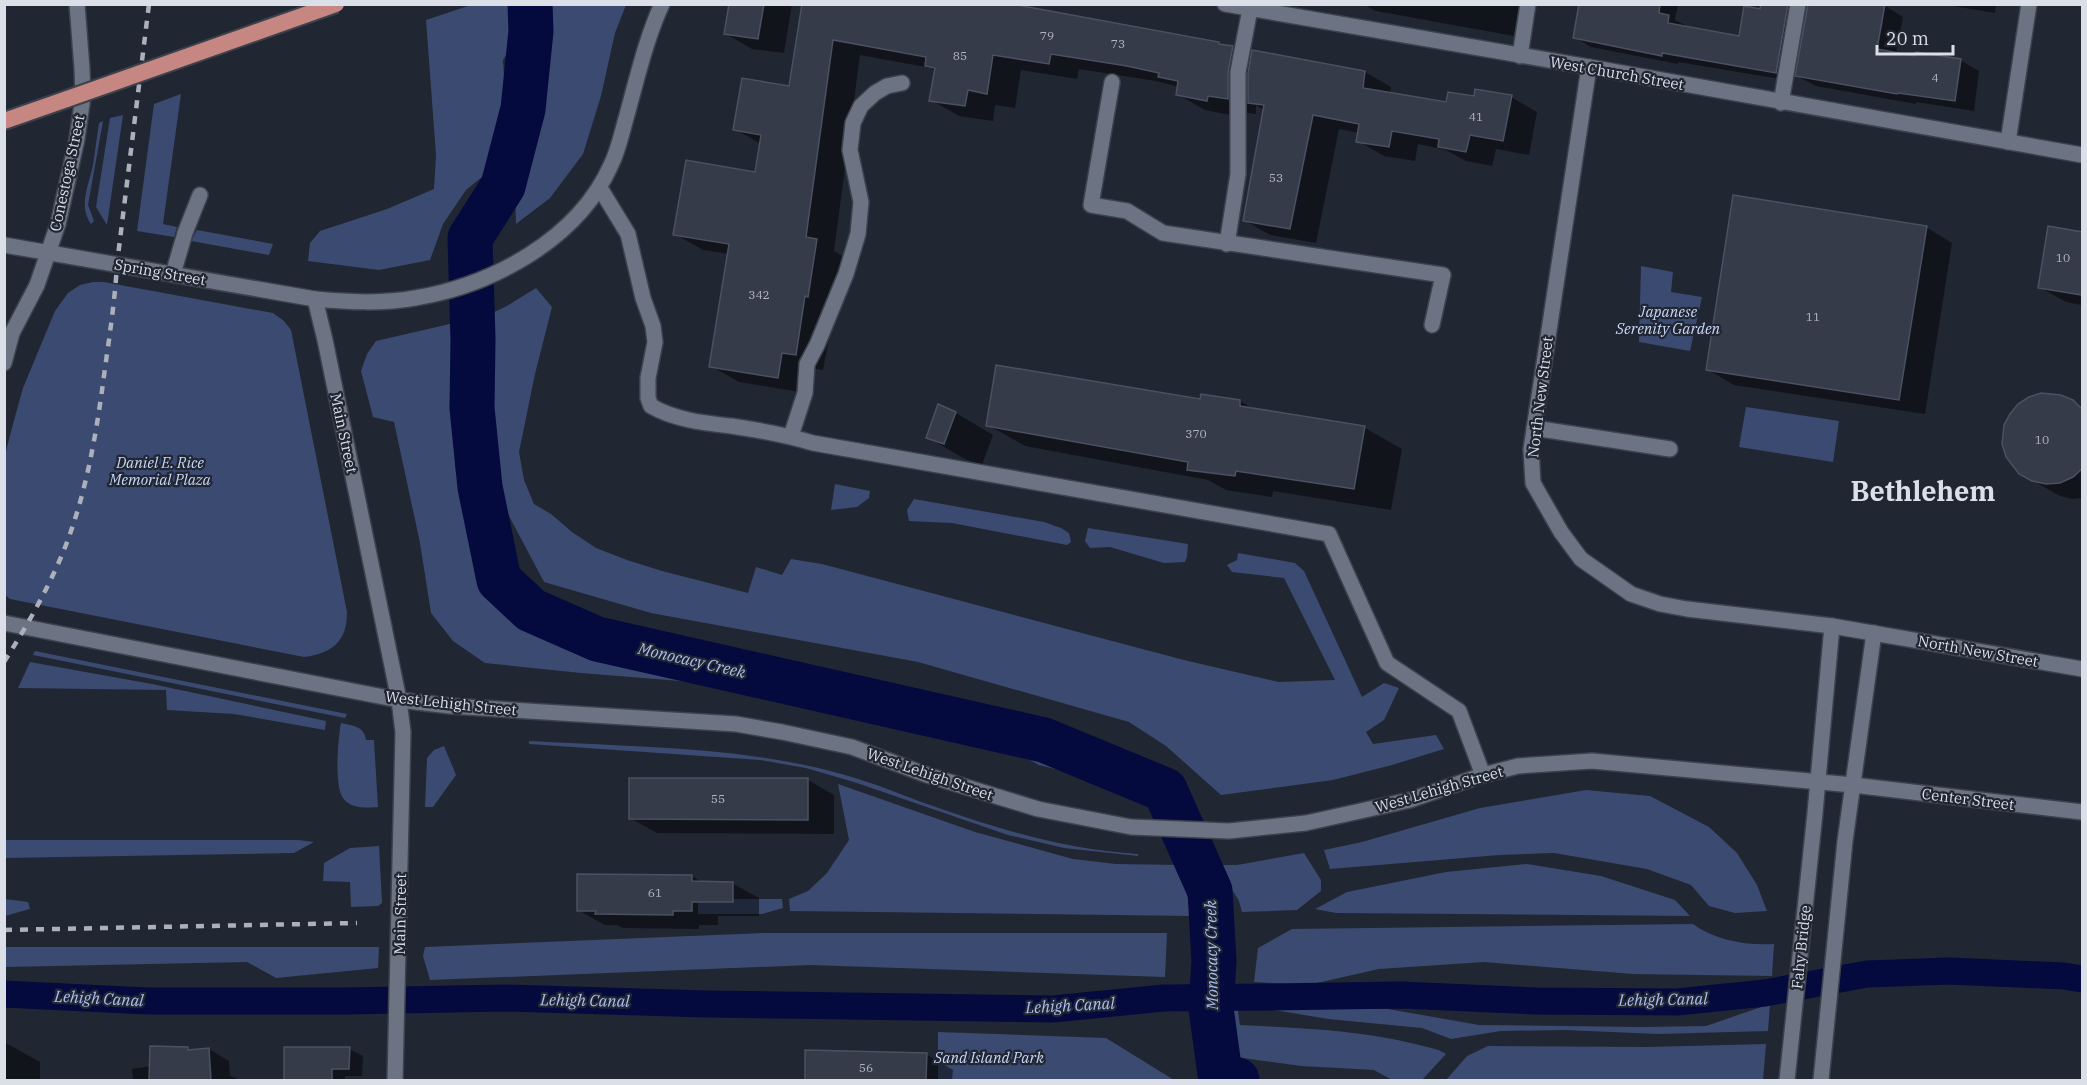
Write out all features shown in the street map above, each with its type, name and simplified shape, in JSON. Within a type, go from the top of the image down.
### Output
[{"type":"highway","points":[[4,121],[336,4]]},
{"type":"street","name":"Conestoga Street","points":[[4,363],[8,337],[37,285],[58,224],[77,139],[82,69],[77,4]]},
{"type":"street","points":[[315,299],[354,303],[427,296],[468,284],[511,265],[555,236],[587,207],[600,188],[615,156],[650,35],[662,4]]},
{"type":"street","name":"West Church Street","points":[[1225,4],[2082,155]]},
{"type":"street","points":[[1520,56],[1528,4]]},
{"type":"street","points":[[1781,103],[1798,4]]},
{"type":"street","points":[[2008,142],[2029,4]]},
{"type":"street","points":[[1227,244],[1238,174],[1238,72],[1250,9]]},
{"type":"street","name":"North New Street","points":[[1589,67],[1531,449],[1533,483],[1561,532],[1581,559],[1631,594],[1660,604],[1832,626],[2082,669]]},
{"type":"street","points":[[1112,82],[1091,205],[1127,211],[1163,233],[1443,275],[1432,325]]},
{"type":"street","points":[[791,436],[805,393],[807,364],[846,274],[858,234],[861,202],[850,150],[853,123],[861,106],[874,93],[887,86],[902,83]]},
{"type":"street","points":[[600,188],[628,234],[643,298],[654,326],[655,342],[648,378],[648,398],[651,406],[668,414],[692,420],[791,436],[813,443],[1329,534],[1387,663],[1459,711],[1482,775]]},
{"type":"street","points":[[173,274],[185,232],[200,195]]},
{"type":"street","name":"Spring Street","points":[[4,245],[315,299]]},
{"type":"street","name":"Main Street","points":[[315,299],[326,340],[399,700],[403,732],[395,1080]]},
{"type":"street","points":[[1534,428],[1670,449]]},
{"type":"street","name":"West Lehigh Street","points":[[4,623],[399,700],[450,706],[736,724],[783,732],[852,747],[927,775],[1038,809],[1131,827],[1229,831],[1306,823],[1410,800],[1482,775],[1518,766],[1592,761],[1853,785]]},
{"type":"street","points":[[1818,781],[1832,626]]},
{"type":"street","points":[[1821,1080],[1848,816],[1874,633]]},
{"type":"street","name":"Fahy Bridge","points":[[1787,1080],[1818,781]]},
{"type":"street","name":"Center Street","points":[[1853,785],[2082,813]]},
{"type":"green space","points":[[474,4],[512,5],[513,44],[503,60],[506,109],[493,168],[466,190],[443,224],[430,260],[379,270],[308,261],[310,243],[320,231],[387,209],[434,189],[436,155],[426,20]]},
{"type":"green space","points":[[541,5],[626,5],[615,33],[601,96],[583,154],[550,198],[516,224],[515,190],[533,136],[546,49]]},
{"type":"green space","points":[[181,94],[163,224],[177,227],[174,237],[137,231],[154,104]]},
{"type":"green space","points":[[123,115],[107,225],[96,207],[110,118]]},
{"type":"green space","points":[[103,121],[88,205],[94,221],[91,224],[85,210],[85,202],[99,123]]},
{"type":"green space","points":[[197,230],[273,244],[269,255],[191,241]]},
{"type":"green space","name":"Japanese Serenity Garden","points":[[1641,266],[1673,272],[1671,292],[1702,297],[1690,351],[1639,342]]},
{"type":"green space","name":"Daniel E. Rice Memorial Plaza","points":[[104,282],[273,313],[291,330],[347,612],[341,638],[330,649],[304,657],[10,599],[5,595],[4,459],[23,388],[55,311],[68,293],[80,285]]},
{"type":"green space","points":[[536,288],[552,307],[519,452],[524,480],[534,504],[596,548],[662,571],[748,593],[756,567],[782,575],[791,559],[822,564],[1184,660],[1279,682],[1335,680],[1284,578],[1232,572],[1227,565],[1237,560],[1238,553],[1295,563],[1304,571],[1362,697],[1384,683],[1399,688],[1384,720],[1366,732],[1373,744],[1436,735],[1444,749],[1333,780],[1221,795],[1166,746],[1129,722],[918,662],[651,613],[544,582],[507,512],[490,441],[485,358],[490,314]]},
{"type":"green space","points":[[454,323],[450,394],[456,473],[480,562],[500,606],[548,640],[654,665],[757,681],[822,695],[1048,753],[1108,782],[1039,765],[1007,747],[778,689],[485,663],[453,641],[431,613],[420,543],[394,422],[373,417],[361,371],[367,354],[376,341]]},
{"type":"green space","points":[[1746,407],[1839,421],[1833,462],[1739,447]]},
{"type":"green space","points":[[835,484],[870,491],[869,498],[857,507],[831,510]]},
{"type":"green space","points":[[914,499],[1044,522],[1069,533],[1071,542],[1067,545],[952,523],[909,521],[907,510]]},
{"type":"green space","points":[[1088,528],[1188,544],[1187,557],[1185,562],[1164,563],[1110,547],[1090,548],[1085,541]]},
{"type":"green space","points":[[35,651],[347,714],[345,718],[33,655]]},
{"type":"green space","points":[[30,662],[152,684],[326,721],[325,730],[234,714],[167,710],[166,690],[18,688]]},
{"type":"green space","points":[[341,723],[358,727],[366,740],[374,740],[378,807],[354,806],[346,802],[340,792],[337,762]]},
{"type":"green space","points":[[529,741],[688,749],[807,765],[856,778],[956,814],[1032,837],[1085,848],[1138,854],[1138,856],[1064,848],[1008,835],[857,783],[806,768],[760,760],[529,744]]},
{"type":"green space","points":[[444,746],[456,775],[433,807],[425,807],[427,758],[434,750]]},
{"type":"green space","points":[[838,784],[975,832],[1073,859],[1116,864],[1182,865],[1191,916],[790,911],[789,899],[808,891],[827,873],[849,840]]},
{"type":"green space","points":[[1586,790],[1650,796],[1709,827],[1737,853],[1757,885],[1767,911],[1735,913],[1709,906],[1691,885],[1647,869],[1554,853],[1500,855],[1330,869],[1324,850],[1362,842],[1480,808]]},
{"type":"green space","points":[[5,840],[298,840],[314,842],[294,853],[5,858]]},
{"type":"green space","points":[[379,846],[382,903],[378,906],[351,907],[350,882],[323,881],[324,863],[350,848]]},
{"type":"green space","points":[[1304,853],[1321,880],[1321,891],[1297,910],[1242,912],[1239,901],[1217,865],[1237,865]]},
{"type":"green space","points":[[1527,864],[1601,876],[1675,900],[1690,916],[1336,913],[1315,909],[1347,892],[1446,872]]},
{"type":"green space","points":[[5,899],[28,902],[30,909],[5,916]]},
{"type":"green space","points":[[698,899],[782,899],[783,908],[762,914],[698,914]]},
{"type":"green space","points":[[1693,924],[1701,930],[1731,941],[1774,944],[1772,976],[1633,974],[1484,962],[1379,969],[1308,985],[1254,982],[1258,948],[1292,929]]},
{"type":"green space","points":[[765,933],[1167,933],[1165,977],[810,965],[430,980],[423,956],[425,947]]},
{"type":"green space","points":[[5,947],[379,947],[378,968],[276,978],[247,962],[5,967]]},
{"type":"green space","points":[[1226,1003],[1237,1005],[1240,1025],[1328,1030],[1394,1039],[1439,1050],[1446,1054],[1422,1080],[1392,1080],[1374,1070],[1301,1066],[1235,1057],[1221,1031]]},
{"type":"green space","points":[[1770,1004],[1768,1031],[1658,1034],[1565,1030],[1501,1031],[1451,1039],[1422,1028],[1328,1019],[1257,1007],[1388,1009],[1479,1025],[1640,1027],[1706,1026]]},
{"type":"green space","name":"Sand Island Park","points":[[938,1032],[1106,1038],[1174,1080],[938,1080]]},
{"type":"green space","points":[[1766,1044],[1763,1080],[1446,1080],[1467,1056],[1488,1046],[1648,1047]]},
{"type":"building","points":[[729,4],[764,4],[758,39],[724,34]]},
{"type":"building","points":[[802,4],[1012,4],[1219,42],[1219,44],[1233,46],[1228,72],[1228,99],[1208,96],[1207,101],[1176,95],[1178,81],[1158,77],[1159,73],[1051,54],[1049,64],[993,55],[987,94],[968,90],[965,106],[929,101],[935,68],[925,66],[926,57],[833,40],[806,237],[817,239],[796,355],[782,353],[778,378],[709,367],[729,244],[673,235],[686,160],[755,172],[761,135],[733,130],[742,78],[789,86]]},
{"type":"building","points":[[1579,4],[1660,4],[1659,13],[1669,15],[1668,23],[1739,36],[1744,6],[1760,9],[1761,4],[1788,4],[1776,73],[1662,53],[1662,56],[1573,38]]},
{"type":"building","points":[[1808,4],[1885,4],[1877,49],[1915,56],[1916,52],[1961,59],[1955,101],[1897,94],[1795,76]]},
{"type":"building","points":[[1252,50],[1365,71],[1363,88],[1446,102],[1448,92],[1474,96],[1475,89],[1512,95],[1503,141],[1470,135],[1466,152],[1438,147],[1439,139],[1392,131],[1389,147],[1356,142],[1359,124],[1313,115],[1290,229],[1243,221],[1264,105],[1248,103],[1248,73]]},
{"type":"building","points":[[1733,195],[1927,226],[1899,400],[1706,370]]},
{"type":"building","points":[[2048,226],[2082,232],[2082,295],[2038,288]]},
{"type":"building","points":[[996,365],[1200,399],[1201,394],[1240,400],[1240,406],[1365,426],[1354,489],[1236,471],[1235,476],[1187,470],[1188,462],[986,426]]},
{"type":"building","points":[[2041,393],[2061,395],[2073,400],[2082,409],[2082,469],[2073,477],[2060,483],[2046,484],[2032,481],[2019,474],[2006,457],[2002,444],[2004,425],[2010,414],[2018,404]]},
{"type":"building","points":[[938,404],[956,412],[944,444],[926,438]]},
{"type":"building","points":[[629,778],[808,778],[808,820],[629,819]]},
{"type":"building","points":[[577,874],[692,875],[692,881],[733,882],[733,902],[692,902],[692,911],[673,911],[673,915],[595,914],[596,911],[577,911]]},
{"type":"building","points":[[150,1046],[188,1047],[188,1050],[209,1048],[211,1080],[149,1080]]},
{"type":"building","points":[[284,1047],[350,1047],[349,1069],[332,1069],[332,1080],[284,1080]]},
{"type":"building","points":[[805,1050],[927,1053],[926,1080],[805,1080]]},
{"type":"waterway","name":"Monocacy Creek","points":[[530,4],[531,31],[523,109],[503,186],[470,238],[473,339],[472,408],[480,487],[499,580],[531,610],[597,639],[1044,740],[1165,790],[1210,891],[1214,961],[1211,1008],[1220,1074],[1237,1080]]},
{"type":"waterway","name":"Lehigh Canal","points":[[4,994],[147,1001],[504,998],[706,1004],[1053,1009],[1164,998],[1401,995],[1537,1001],[1677,1002],[1765,993],[1867,974],[1949,971],[2064,976],[2082,979]]},
{"type":"railway","points":[[4,662],[37,607],[64,550],[79,506],[90,461],[110,329],[149,4]]},
{"type":"railway","points":[[4,930],[357,923]]},
{"type":"district","name":"Bethlehem","points":[[1923,490]]}]
